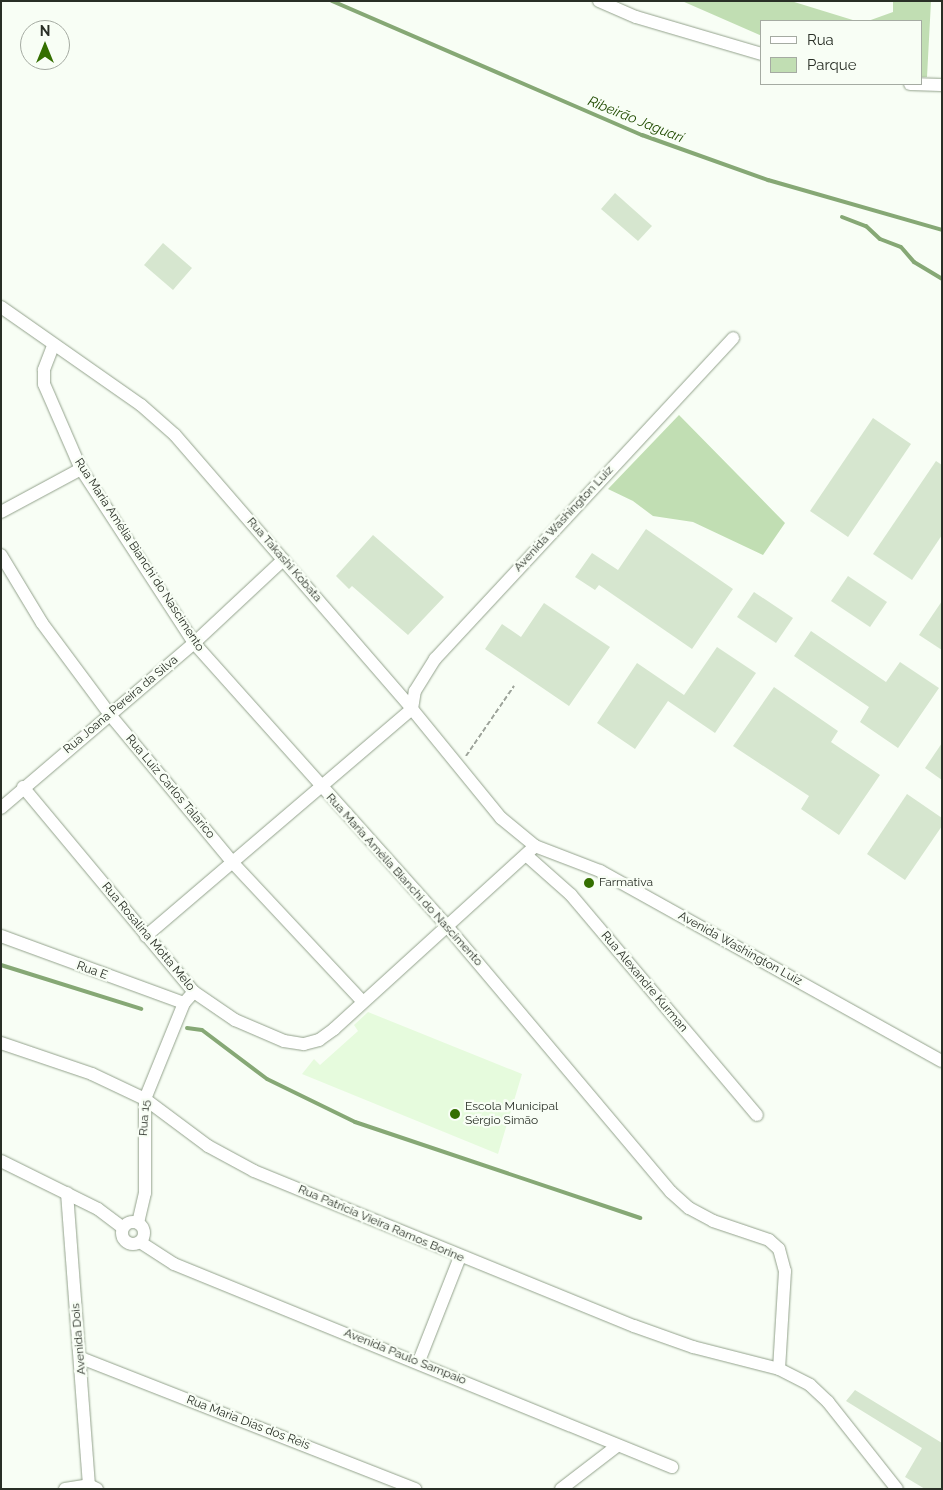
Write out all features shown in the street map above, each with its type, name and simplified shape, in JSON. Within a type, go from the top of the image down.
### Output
[{"type":"street","points":[[598,1],[636,17],[760,53]]},
{"type":"street","points":[[923,84],[942,85]]},
{"type":"street","name":"Rua Takashi Kobata","points":[[1,306],[54,346],[141,405],[175,435],[412,709],[501,818],[531,851]]},
{"type":"street","name":"Avenida Washington Luiz","points":[[412,709],[415,691],[435,659],[733,338]]},
{"type":"street","name":"Rua Maria Amélia Bianchi do Nascimento","points":[[54,346],[44,370],[44,384],[81,469],[194,643],[322,789],[446,925],[671,1192],[689,1208],[713,1221],[769,1240],[779,1249],[785,1271],[779,1369]]},
{"type":"street","points":[[1,512],[81,469]]},
{"type":"street","name":"Rua Luiz Carlos Talarico","points":[[1,555],[48,630],[111,716],[233,863],[362,1001]]},
{"type":"street","name":"Rua Joana Pereira da Silva","points":[[1,808],[111,716],[194,643],[283,560]]},
{"type":"street","points":[[146,936],[322,789],[412,709]]},
{"type":"street","name":"Rua Rosalina Motta Melo","points":[[23,788],[194,992],[235,1020],[284,1041],[304,1044],[319,1040],[334,1029],[362,1001]]},
{"type":"street","points":[[362,1001],[531,851]]},
{"type":"street","name":"Avenida Washington Luiz","points":[[531,851],[600,871],[942,1061]]},
{"type":"street","name":"Rua Alexandre Kurman","points":[[531,851],[757,1115]]},
{"type":"street","name":"Rua E","points":[[1,936],[184,1004]]},
{"type":"street","name":"Rua 15","points":[[138,1224],[145,1193],[145,1099],[184,1004],[194,992]]},
{"type":"street","name":"Rua Patricia Vieira Ramos Borine","points":[[1,1043],[92,1074],[145,1099],[208,1146],[254,1171],[460,1257],[642,1329],[693,1347],[779,1369],[810,1386],[828,1402],[897,1489]]},
{"type":"street","name":"Avenida Paulo Sampaio","points":[[1,1161],[98,1208],[123,1228],[124,1241],[132,1245],[140,1242],[174,1264],[419,1361],[617,1446],[672,1467]]},
{"type":"street","name":"Avenida Dois","points":[[67,1193],[93,1487]]},
{"type":"street","points":[[123,1228],[130,1223],[138,1224],[144,1234],[140,1242]]},
{"type":"street","points":[[419,1361],[460,1257]]},
{"type":"street","name":"Rua Maria Dias dos Reis","points":[[81,1358],[415,1489]]},
{"type":"street","points":[[561,1489],[617,1446]]},
{"type":"street","points":[[65,1489],[93,1487]]},
{"type":"path","points":[[459,766],[514,686]]},
{"type":"shaded area","name":"Escola Municipal Sérgio Simão","points":[[368,1012],[522,1074],[498,1154],[302,1074],[314,1059],[320,1065],[358,1031],[354,1025]]},
{"type":"green space","points":[[682,1],[791,1],[853,20],[760,20],[760,35]]},
{"type":"green space","points":[[893,1],[931,1],[927,77],[923,77],[923,20],[871,20],[893,12]]},
{"type":"green space","points":[[679,415],[785,523],[763,555],[693,522],[653,516],[633,501],[608,489]]},
{"type":"building","points":[[615,193],[652,226],[638,241],[601,209]]},
{"type":"building","points":[[163,243],[192,268],[173,290],[144,265]]},
{"type":"building","points":[[873,418],[911,444],[848,537],[810,511]]},
{"type":"building","points":[[936,461],[942,465],[942,535],[912,580],[873,554]]},
{"type":"building","points":[[646,529],[733,589],[692,649],[599,585],[595,590],[575,577],[592,553],[618,570]]},
{"type":"building","points":[[373,535],[444,597],[408,635],[352,586],[349,589],[336,576]]},
{"type":"building","points":[[848,576],[887,602],[870,627],[831,601]]},
{"type":"building","points":[[754,592],[793,618],[776,643],[737,617]]},
{"type":"building","points":[[942,601],[942,650],[919,635]]},
{"type":"building","points":[[544,603],[610,647],[569,706],[485,649],[502,624],[521,637]]},
{"type":"building","points":[[811,631],[886,682],[900,662],[939,688],[898,748],[860,722],[869,707],[794,656]]},
{"type":"building","points":[[717,647],[756,673],[715,733],[668,701],[635,749],[597,723],[637,663],[684,695]]},
{"type":"building","points":[[774,687],[838,731],[831,742],[880,775],[839,835],[801,809],[809,796],[733,746]]},
{"type":"building","points":[[942,743],[942,780],[925,768]]},
{"type":"building","points":[[907,794],[942,818],[942,826],[905,880],[867,854]]},
{"type":"building","points":[[855,1390],[942,1443],[942,1489],[925,1489],[905,1477],[922,1448],[846,1401]]},
{"type":"waterway","name":"Ribeirão Jaguarí","points":[[332,1],[642,135],[768,180],[942,230]]},
{"type":"waterway","points":[[842,217],[866,226],[880,239],[901,247],[914,262],[942,279]]},
{"type":"waterway","points":[[1,965],[141,1009]]},
{"type":"waterway","points":[[187,1028],[202,1030],[267,1079],[355,1122],[640,1218]]},
{"type":"place","name":"Farmativa","points":[[589,883]]},
{"type":"place","name":"Escola Municipal Sérgio Simão","points":[[455,1114]]}]
